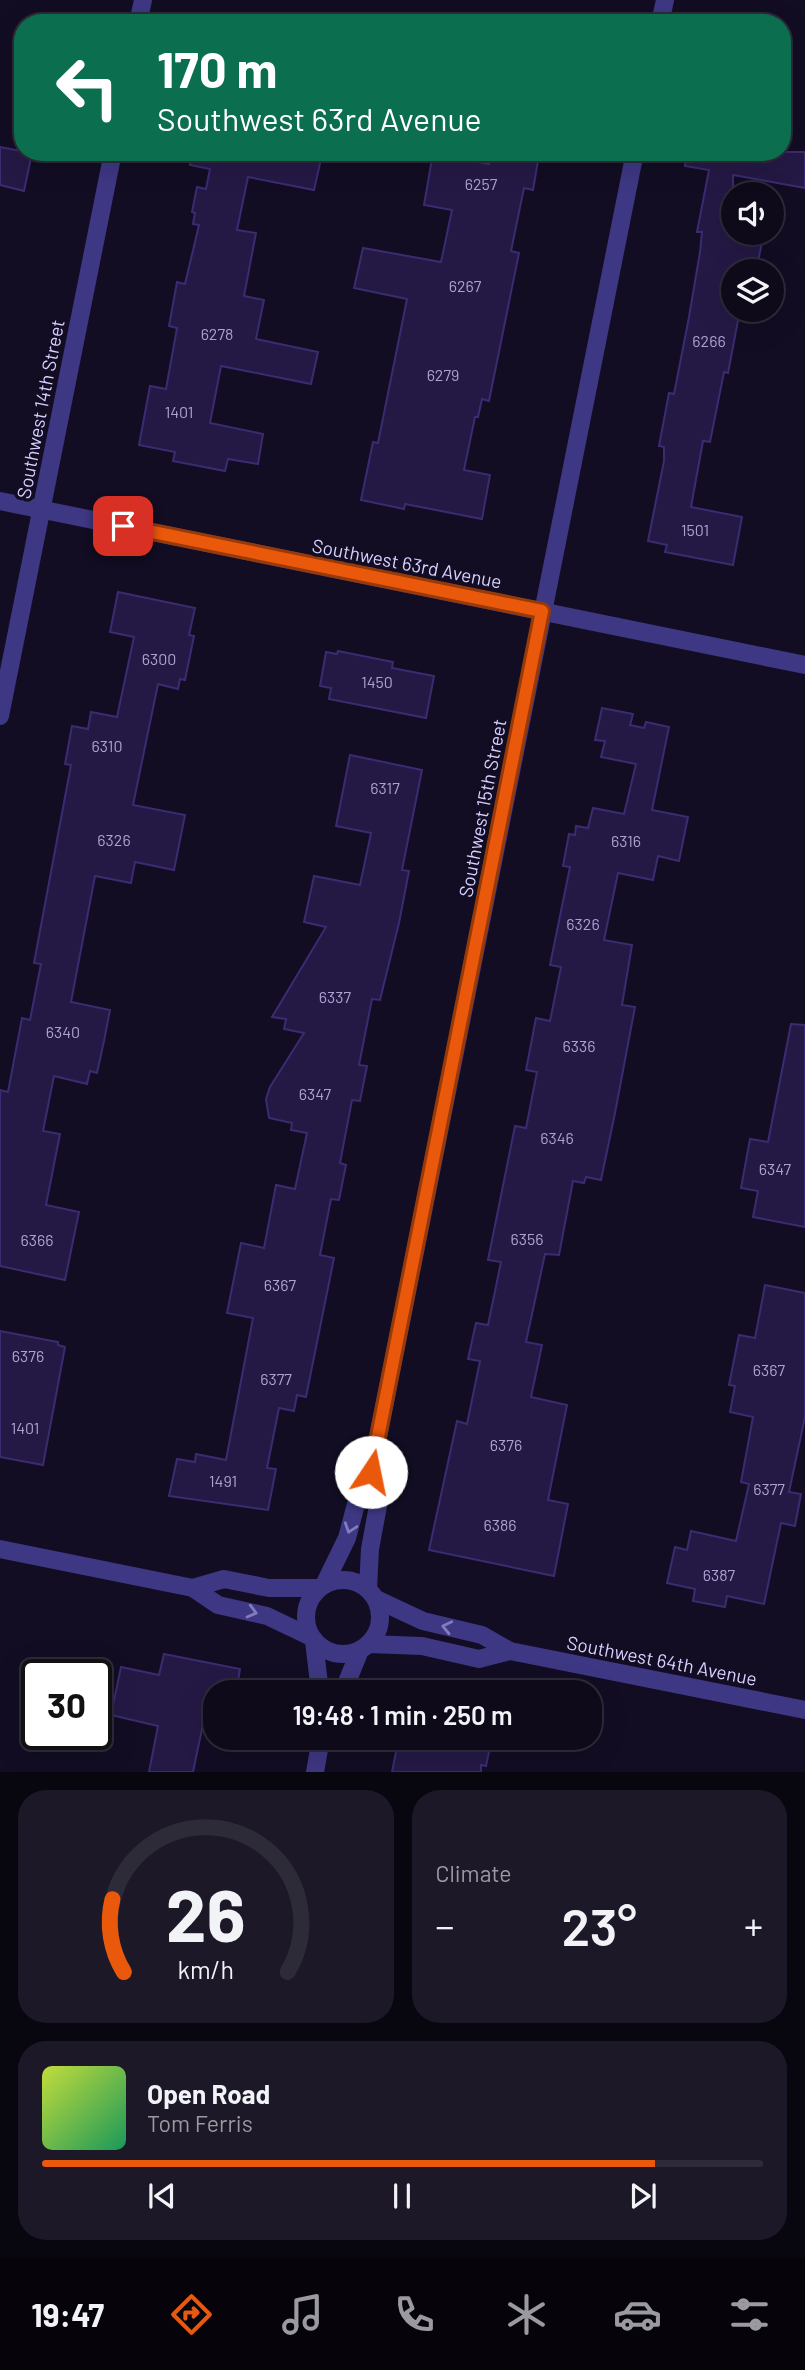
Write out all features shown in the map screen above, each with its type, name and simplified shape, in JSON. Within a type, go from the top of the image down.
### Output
[{"type":"street","name":"Southwest 14th Street","points":[[0,716],[111,161]]},
{"type":"street","name":"Southwest 15th Street","points":[[322,1585],[347,1538],[360,1489],[371,1472],[633,161]]},
{"type":"street","name":"Southwest 63rd Avenue","points":[[0,501],[805,665]]},
{"type":"street","name":"Southwest 15th Street","points":[[371,1472],[380,1495],[370,1549],[372,1594]]},
{"type":"street","points":[[0,1549],[193,1588],[218,1605],[267,1616],[313,1639],[333,1653],[348,1654],[364,1647]]},
{"type":"street","points":[[193,1588],[225,1579],[269,1588],[322,1585],[348,1579],[372,1594],[380,1625],[364,1647],[349,1680]]},
{"type":"street","points":[[318,1680],[313,1639],[306,1624],[306,1608],[322,1585]]},
{"type":"street","name":"Southwest 64th Avenue","points":[[372,1594],[423,1621],[482,1635],[510,1651],[805,1710]]},
{"type":"street","name":"Southwest 64th Avenue","points":[[364,1647],[422,1646],[479,1659],[510,1651]]},
{"type":"street","points":[[315,1772],[319,1750]]},
{"type":"building","points":[[0,147],[14,150],[14,161],[30,161],[24,191],[0,185]]},
{"type":"building","points":[[791,152],[805,152],[805,188],[784,184],[784,182],[733,175],[733,182],[721,182],[721,245],[761,245],[759,259],[721,259],[721,322],[738,322],[728,373],[724,372],[710,442],[703,441],[691,507],[742,517],[733,565],[665,552],[667,545],[648,541],[664,461],[664,447],[659,446],[669,393],[674,394],[689,317],[702,232],[697,232],[709,170],[685,166],[686,161],[791,161]]},
{"type":"building","points":[[190,161],[321,161],[314,190],[248,177],[237,230],[256,233],[244,296],[264,300],[256,339],[318,352],[311,384],[221,366],[210,423],[263,434],[258,464],[228,459],[225,471],[173,461],[175,452],[139,445],[150,386],[166,389],[177,328],[169,326],[177,282],[185,284],[199,225],[193,224],[195,213],[192,212],[197,187],[206,189],[210,169],[190,165]]},
{"type":"building","points":[[432,161],[474,161],[489,164],[490,161],[538,161],[533,190],[524,188],[511,251],[519,253],[489,401],[482,399],[478,417],[475,417],[464,470],[490,475],[482,519],[405,504],[404,509],[361,500],[373,442],[378,443],[407,299],[354,288],[363,248],[441,262],[452,210],[424,205]]},
{"type":"building","points":[[118,592],[195,608],[189,635],[194,636],[185,680],[180,679],[178,689],[158,684],[133,805],[185,815],[174,870],[135,862],[131,883],[95,876],[71,1002],[110,1010],[104,1041],[97,1073],[90,1071],[87,1084],[54,1076],[43,1131],[60,1134],[46,1205],[79,1212],[65,1280],[0,1266],[0,1090],[8,1092],[22,1018],[30,1020],[41,964],[34,963],[71,765],[65,764],[72,726],[88,729],[91,712],[117,717],[134,637],[110,632]]},
{"type":"building","points":[[338,651],[393,662],[392,668],[434,676],[426,718],[329,699],[331,688],[320,686],[326,652],[337,654]]},
{"type":"building","points":[[602,708],[633,714],[630,725],[644,728],[646,722],[669,727],[652,810],[688,817],[679,861],[658,856],[653,880],[618,873],[604,940],[632,945],[622,1005],[635,1007],[615,1113],[601,1180],[586,1177],[584,1183],[573,1181],[559,1255],[545,1254],[526,1342],[542,1345],[531,1397],[567,1405],[548,1500],[568,1504],[554,1576],[429,1550],[457,1421],[467,1424],[480,1361],[468,1359],[476,1323],[488,1325],[501,1262],[488,1260],[515,1126],[526,1128],[537,1072],[526,1070],[536,1018],[550,1021],[561,967],[550,965],[570,867],[563,866],[569,834],[575,835],[576,826],[588,828],[593,808],[624,814],[636,764],[601,757],[605,741],[595,740]]},
{"type":"building","points":[[350,755],[422,770],[402,870],[409,871],[399,923],[380,1000],[372,999],[359,1065],[367,1066],[360,1101],[352,1100],[340,1163],[346,1165],[339,1200],[331,1199],[320,1255],[334,1258],[306,1397],[297,1395],[294,1411],[279,1408],[267,1468],[276,1469],[268,1510],[169,1496],[177,1459],[195,1462],[196,1454],[226,1460],[253,1318],[227,1313],[241,1243],[264,1248],[276,1185],[295,1189],[307,1133],[291,1130],[292,1123],[269,1118],[266,1099],[270,1087],[304,1033],[284,1029],[286,1019],[272,1017],[326,927],[304,922],[314,876],[360,885],[371,833],[336,826]]},
{"type":"building","points":[[791,1024],[805,1025],[805,1227],[753,1217],[758,1191],[741,1188],[750,1139],[768,1142]]},
{"type":"building","points":[[765,1285],[805,1293],[805,1417],[789,1492],[801,1494],[795,1526],[781,1523],[764,1604],[727,1596],[725,1607],[693,1601],[695,1589],[667,1583],[675,1547],[687,1550],[691,1531],[736,1541],[749,1484],[741,1482],[753,1417],[730,1412],[735,1386],[729,1385],[739,1335],[755,1338]]},
{"type":"building","points":[[0,1331],[58,1342],[58,1345],[65,1347],[43,1465],[0,1457]]},
{"type":"building","points":[[164,1654],[240,1669],[238,1680],[203,1680],[203,1724],[193,1772],[149,1772],[158,1726],[112,1715],[121,1667],[159,1675]]},
{"type":"building","points":[[396,1750],[489,1750],[486,1766],[481,1765],[481,1772],[392,1772]]},
{"type":"route","points":[[123,526],[542,611],[371,1472]]}]
